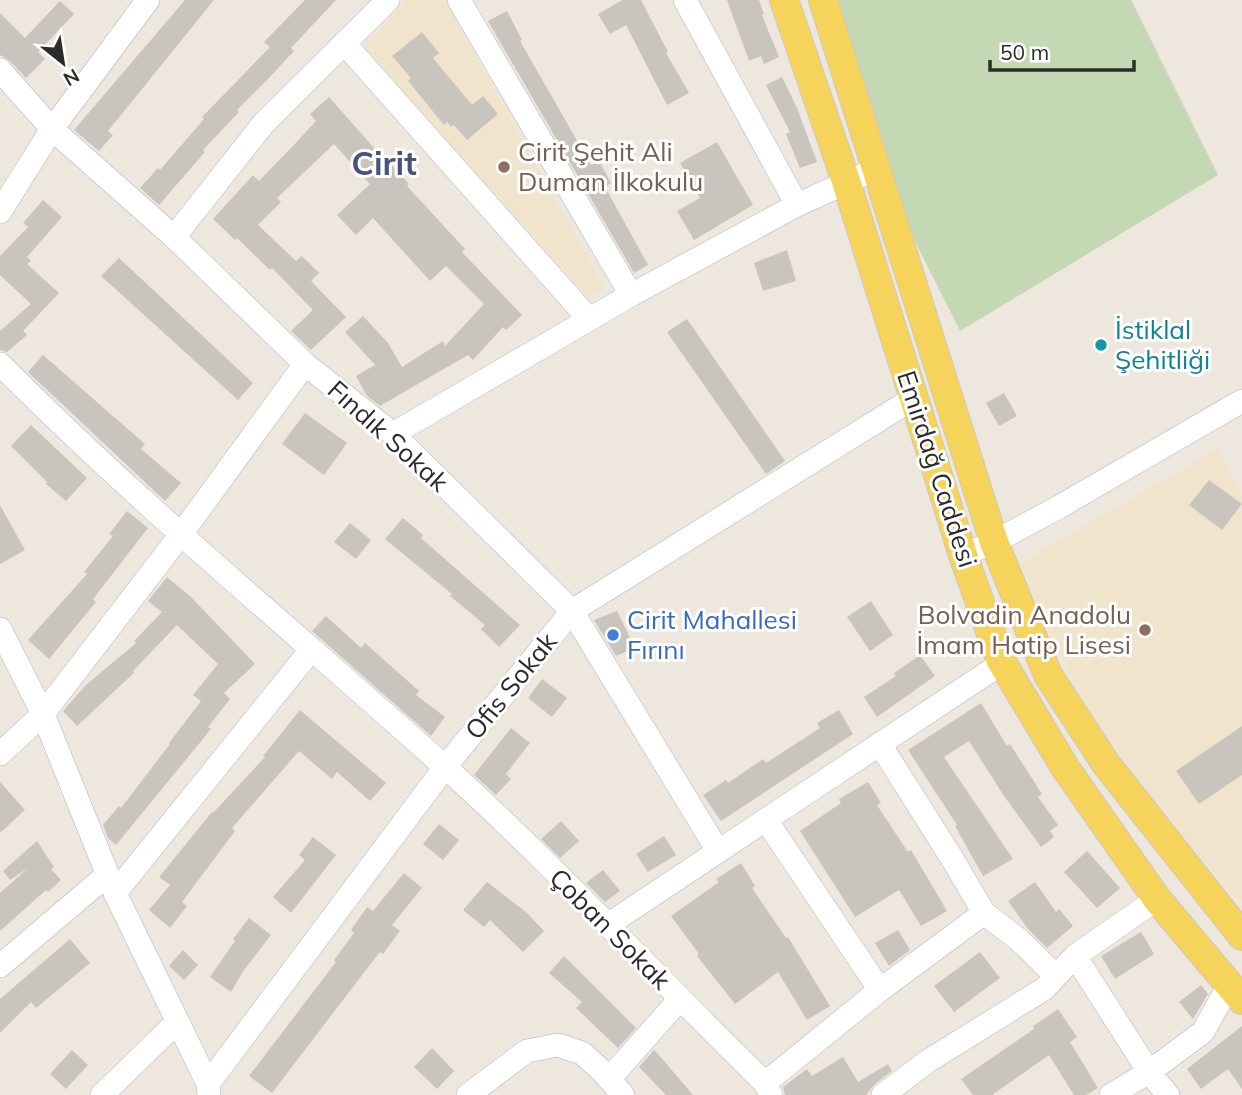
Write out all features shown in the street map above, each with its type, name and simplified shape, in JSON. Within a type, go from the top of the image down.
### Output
[{"type":"main road","name":"Emirdağ Caddesi","points":[[784,0],[846,181],[963,555],[1002,663],[1066,769],[1157,899],[1236,992]]},
{"type":"main road","name":"Emirdağ Caddesi","points":[[823,0],[994,542],[1048,676],[1106,764],[1242,936]]},
{"type":"street","points":[[0,212],[52,129],[148,0]]},
{"type":"street","points":[[174,237],[264,123],[388,0]]},
{"type":"street","points":[[459,0],[631,295]]},
{"type":"street","points":[[685,0],[797,205]]},
{"type":"street","points":[[344,43],[589,319]]},
{"type":"street","name":"Fındık Sokak","points":[[0,70],[52,129],[174,237],[305,365],[393,434],[572,611],[718,850]]},
{"type":"street","points":[[393,434],[631,295],[797,205],[878,168]]},
{"type":"street","name":"Çoban Sokak","points":[[0,364],[53,417],[445,767],[609,924],[768,1089]]},
{"type":"street","points":[[0,754],[44,713],[182,533],[305,365]]},
{"type":"street","name":"Ofis Sokak","points":[[209,1090],[445,767],[572,611],[914,398]]},
{"type":"street","points":[[963,555],[994,542],[1242,401]]},
{"type":"street","points":[[0,629],[44,713],[111,884],[209,1090]]},
{"type":"street","points":[[0,966],[111,884],[311,650]]},
{"type":"street","points":[[609,924],[718,850],[881,746],[1002,663]]},
{"type":"street","points":[[881,746],[984,913],[1018,939],[1056,976]]},
{"type":"street","points":[[766,820],[880,990]]},
{"type":"street","points":[[883,1095],[928,1061],[1044,989],[1076,956],[1157,899]]},
{"type":"street","points":[[768,1089],[880,990],[984,913]]},
{"type":"street","points":[[1076,956],[1149,1072],[1168,1095]]},
{"type":"street","points":[[1111,1095],[1149,1072],[1203,1032],[1236,992]]},
{"type":"street","points":[[468,1095],[527,1051],[558,1045],[582,1053],[616,1087],[680,999]]},
{"type":"street","points":[[102,1095],[176,1023]]},
{"type":"shaded area","name":"Cirit Şehit Ali Duman İlkokulu","points":[[406,0],[445,0],[604,287],[589,298],[362,47]]},
{"type":"shaded area","name":"Bolvadin Anadolu İmam Hatip Lisesi","points":[[1219,448],[1242,496],[1242,903],[1141,794],[1078,696],[1020,563]]},
{"type":"green space","points":[[820,0],[1131,0],[1218,175],[960,331],[878,168]]},
{"type":"building","points":[[185,0],[214,0],[108,131],[113,135],[99,151],[74,130]]},
{"type":"building","points":[[305,0],[336,0],[291,48],[294,51],[237,110],[239,112],[203,150],[205,152],[159,205],[140,188],[158,168],[160,170],[204,119],[202,117],[270,47],[264,42]]},
{"type":"building","points":[[622,0],[641,0],[689,93],[667,105],[626,25],[610,34],[598,14]]},
{"type":"building","points":[[727,0],[759,0],[764,14],[762,15],[779,57],[764,64],[761,56],[749,61]]},
{"type":"building","points":[[60,1],[74,14],[38,52],[45,59],[26,78],[10,61],[0,55],[0,13],[25,38]]},
{"type":"building","points":[[507,11],[522,40],[520,41],[591,165],[599,161],[611,183],[605,187],[648,265],[634,273],[488,21]]},
{"type":"building","points":[[422,32],[439,53],[433,58],[472,105],[483,96],[498,114],[467,140],[454,125],[451,127],[447,122],[444,125],[408,81],[411,78],[392,56]]},
{"type":"building","points":[[782,77],[817,162],[800,168],[786,134],[790,132],[766,85]]},
{"type":"building","points":[[329,97],[465,249],[462,252],[522,315],[506,330],[503,327],[473,360],[468,355],[380,406],[367,396],[356,376],[375,365],[345,332],[363,316],[388,343],[402,367],[443,341],[445,346],[484,304],[446,266],[430,281],[373,218],[356,235],[337,215],[370,184],[334,144],[277,198],[281,202],[258,225],[296,261],[302,256],[319,273],[311,281],[346,317],[311,350],[291,331],[313,310],[272,268],[270,270],[213,219],[253,175],[259,181],[291,148],[316,121],[310,114]]},
{"type":"building","points":[[717,142],[753,205],[694,240],[677,211],[700,198],[680,163]]},
{"type":"building","points":[[43,200],[62,217],[27,257],[31,261],[27,264],[59,293],[23,331],[27,335],[7,352],[0,350],[0,331],[31,304],[0,275],[0,256],[28,227],[23,223]]},
{"type":"building","points":[[787,250],[796,281],[763,291],[754,263]]},
{"type":"building","points":[[119,258],[253,383],[238,400],[101,276]]},
{"type":"building","points":[[687,319],[785,461],[766,474],[667,332]]},
{"type":"building","points":[[43,355],[145,444],[141,449],[181,483],[165,501],[28,372]]},
{"type":"building","points":[[1004,393],[1017,416],[999,426],[986,403]]},
{"type":"building","points":[[305,413],[347,443],[324,475],[282,444]]},
{"type":"building","points":[[31,425],[87,478],[66,501],[46,484],[11,446]]},
{"type":"building","points":[[1209,480],[1242,504],[1222,530],[1189,505]]},
{"type":"building","points":[[0,505],[25,550],[0,564]]},
{"type":"building","points":[[127,511],[148,528],[93,599],[96,602],[49,659],[28,640],[87,574],[84,572],[113,536],[109,534]]},
{"type":"building","points":[[403,518],[423,535],[421,538],[520,625],[499,647],[481,629],[485,625],[385,539]]},
{"type":"building","points":[[350,523],[371,540],[356,559],[334,542]]},
{"type":"building","points":[[167,577],[191,597],[255,664],[224,693],[230,699],[208,727],[211,729],[116,845],[108,838],[103,825],[119,806],[121,808],[201,701],[193,695],[218,664],[177,625],[133,671],[135,672],[77,726],[63,711],[86,685],[136,643],[134,641],[162,612],[148,601]]},
{"type":"building","points":[[871,601],[893,635],[870,651],[847,617]]},
{"type":"building","name":"Cirit Mahallesi Fırını","points":[[617,611],[635,648],[616,656],[594,620]]},
{"type":"building","points":[[326,616],[361,648],[365,643],[419,691],[416,695],[445,717],[431,736],[312,631]]},
{"type":"building","points":[[920,655],[935,676],[877,717],[864,697],[896,676],[894,673]]},
{"type":"building","points":[[542,679],[567,698],[552,717],[528,698]]},
{"type":"building","points":[[981,703],[1007,746],[1010,744],[1042,794],[1038,797],[1058,825],[1050,831],[1054,837],[1041,847],[969,741],[944,757],[1013,859],[983,876],[955,826],[957,825],[908,750]]},
{"type":"building","points":[[300,710],[386,783],[370,801],[337,772],[332,779],[299,751],[232,828],[235,831],[182,902],[187,906],[170,928],[149,910],[170,885],[159,877],[212,812],[265,757],[263,756]]},
{"type":"building","points":[[839,710],[853,734],[721,821],[703,795],[726,780],[728,783],[763,759],[766,763],[820,728],[817,723]]},
{"type":"building","points":[[1242,726],[1242,775],[1199,804],[1176,771]]},
{"type":"building","points":[[511,728],[530,743],[506,774],[511,779],[496,795],[474,775]]},
{"type":"building","points":[[0,782],[25,810],[0,833]]},
{"type":"building","points":[[868,782],[881,803],[877,805],[908,852],[911,850],[947,911],[921,926],[899,890],[855,917],[800,831],[841,803],[839,799]]},
{"type":"building","points":[[561,821],[579,841],[560,858],[541,839]]},
{"type":"building","points":[[439,824],[459,840],[443,860],[423,844]]},
{"type":"building","points":[[664,836],[676,855],[648,872],[636,854]]},
{"type":"building","points":[[313,837],[336,855],[291,913],[273,897],[305,860],[299,855]]},
{"type":"building","points":[[37,841],[54,867],[51,869],[61,880],[0,931],[0,893],[28,868],[10,880],[3,871]]},
{"type":"building","points":[[1087,851],[1120,888],[1097,908],[1064,872]]},
{"type":"building","points":[[741,863],[755,886],[752,888],[786,938],[788,937],[830,1006],[807,1020],[778,972],[735,1004],[697,956],[699,954],[671,916],[719,882],[716,879]]},
{"type":"building","points":[[603,870],[620,891],[605,902],[586,883]]},
{"type":"building","points":[[404,873],[422,888],[392,925],[400,931],[383,954],[380,952],[272,1093],[249,1076],[336,962],[334,960],[354,933],[351,930],[367,907],[373,911]]},
{"type":"building","points":[[487,882],[526,912],[544,931],[523,952],[490,920],[484,927],[463,910]]},
{"type":"building","points":[[1035,882],[1056,912],[1059,909],[1073,926],[1047,948],[1028,929],[1008,901]]},
{"type":"building","points":[[249,918],[271,935],[231,992],[210,977]]},
{"type":"building","points":[[898,930],[910,950],[889,966],[875,943]]},
{"type":"building","points":[[1141,932],[1154,954],[1115,979],[1101,956]]},
{"type":"building","points":[[70,939],[90,963],[36,1008],[31,1002],[0,1033],[0,999]]},
{"type":"building","points":[[183,950],[198,965],[184,980],[169,966]]},
{"type":"building","points":[[980,952],[1000,978],[954,1012],[934,986]]},
{"type":"building","points":[[564,956],[636,1028],[618,1048],[576,1008],[582,1002],[549,973]]},
{"type":"building","points":[[1201,985],[1208,994],[1193,1019],[1179,1002]]},
{"type":"building","points":[[1058,1009],[1077,1037],[1070,1042],[1098,1088],[1086,1095],[1074,1095],[1049,1055],[992,1095],[973,1095],[961,1079],[1034,1029],[1033,1026]]},
{"type":"building","points":[[1242,1026],[1242,1089],[1228,1069],[1201,1089],[1187,1069]]},
{"type":"building","points":[[432,1048],[454,1071],[437,1089],[414,1067]]},
{"type":"building","points":[[72,1050],[88,1065],[66,1089],[50,1074]]},
{"type":"building","points":[[654,1050],[693,1095],[666,1095],[639,1067]]},
{"type":"building","points":[[843,1057],[858,1082],[888,1064],[892,1071],[866,1095],[785,1095],[783,1087],[807,1069],[812,1076]]},
{"type":"place","name":"Cirit Şehit Ali Duman İlkokulu","points":[[504,167]]},
{"type":"place","name":"İstiklal Şehitliği","points":[[1101,345]]},
{"type":"place","name":"Bolvadin Anadolu İmam Hatip Lisesi","points":[[1145,630]]},
{"type":"place","name":"Cirit Mahallesi Fırını","points":[[613,635]]},
{"type":"district","name":"Cirit","points":[[384,163]]}]
